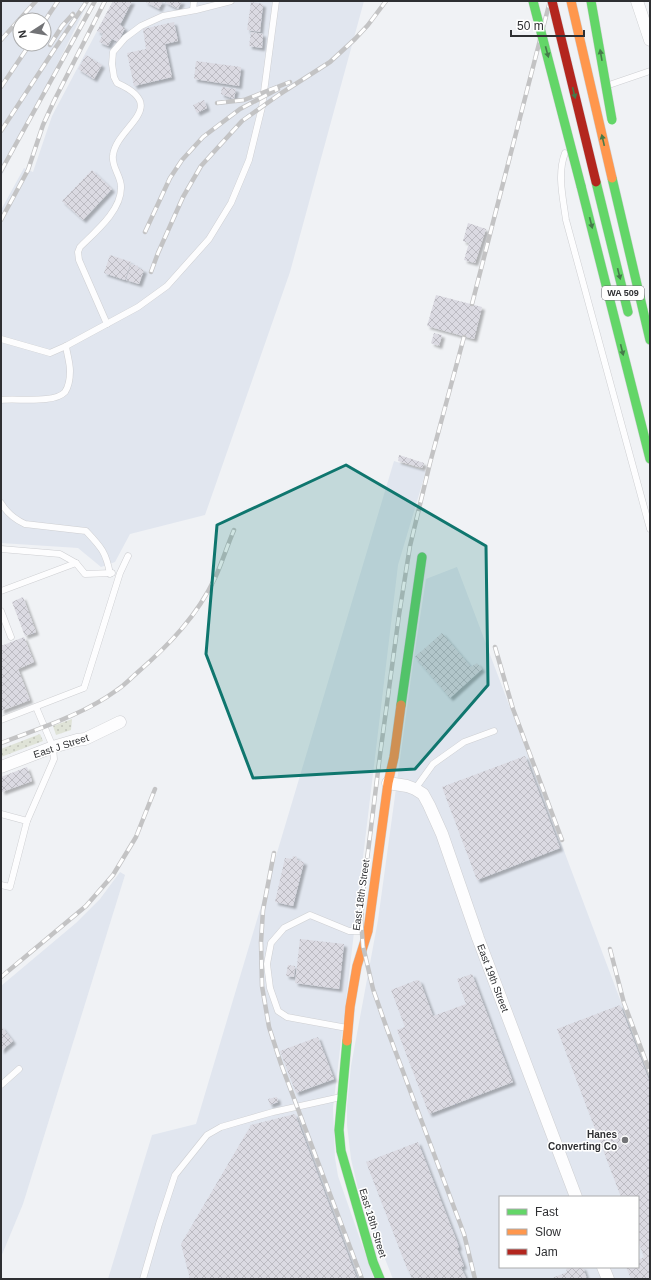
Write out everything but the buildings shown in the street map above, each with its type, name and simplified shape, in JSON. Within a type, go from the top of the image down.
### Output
[{"type":"main road","points":[[533,1],[650,459]]},
{"type":"main road","name":"WA 509","points":[[552,1],[630,320]]},
{"type":"main road","name":"WA 509","points":[[571,1],[650,338]]},
{"type":"main road","points":[[591,1],[614,130]]},
{"type":"main road","points":[[626,199],[650,338]]},
{"type":"main road","name":"East 18th Street","points":[[380,1279],[373,1262],[346,1171],[341,1151],[339,1130],[348,1028],[357,966],[368,931],[388,783],[394,757],[422,557]]},
{"type":"street","points":[[637,1],[650,40]]},
{"type":"street","name":"East J Street","points":[[1,767],[53,747],[85,739],[120,722]]},
{"type":"street","points":[[388,783],[415,789]]},
{"type":"street","name":"East 19th Street","points":[[415,789],[423,794],[430,805],[442,834],[478,938],[576,1196]]},
{"type":"street","points":[[603,1268],[608,1279]]},
{"type":"lane","points":[[194,1],[194,10]]},
{"type":"lane","points":[[107,324],[79,260],[78,252],[80,247],[104,224],[118,202],[121,187],[113,164],[113,155],[117,144],[140,111],[140,103],[134,92],[117,83],[114,77],[112,64],[113,52],[125,38],[152,20],[163,16],[231,1]]},
{"type":"lane","points":[[1,339],[50,353],[66,346],[138,307],[167,286],[209,239],[231,203],[249,160],[261,115],[276,1]]},
{"type":"lane","points":[[650,71],[600,89],[585,104],[564,157],[561,176],[566,220],[650,529]]},
{"type":"lane","points":[[1,400],[47,399],[59,396],[64,392],[69,379],[70,369],[66,346]]},
{"type":"lane","points":[[1,503],[9,515],[25,524],[86,531],[105,553],[110,574]]},
{"type":"lane","points":[[1,549],[60,554],[76,563],[84,574],[120,573]]},
{"type":"lane","points":[[1,720],[84,688],[120,573],[128,556]]},
{"type":"lane","points":[[1,591],[76,563]]},
{"type":"lane","points":[[1,611],[11,638]]},
{"type":"lane","points":[[1,885],[10,887],[27,821],[54,759],[53,747],[36,707]]},
{"type":"lane","points":[[415,789],[433,764],[464,742],[494,731]]},
{"type":"lane","points":[[1,814],[27,821]]},
{"type":"lane","points":[[348,1028],[286,1017],[278,1011],[270,988],[267,964],[271,943],[284,928],[310,915],[349,931],[368,931]]},
{"type":"lane","points":[[1,1085],[19,1069]]},
{"type":"lane","points":[[143,1279],[175,1175],[207,1135],[221,1127],[273,1112],[341,1097]]},
{"type":"highlighted area","points":[[346,465],[486,546],[488,685],[415,769],[253,778],[206,654],[217,525]]},
{"type":"shaded area","points":[[1,1],[89,1],[1,177]]},
{"type":"shaded area","points":[[113,1],[364,1],[290,272],[205,515],[130,534],[115,562],[101,567],[78,548],[1,543],[1,210],[24,168],[33,172],[52,116]]},
{"type":"shaded area","points":[[394,461],[426,471],[398,565],[333,1108],[335,1158],[338,1176],[374,1279],[108,1279],[152,1135],[196,1124]]},
{"type":"shaded area","points":[[457,567],[650,1079],[650,1279],[393,1279],[359,1193],[351,1159],[347,1125],[347,1106],[351,1066],[378,920],[426,579]]},
{"type":"shaded area","points":[[72,719],[71,730],[56,735],[53,726]]},
{"type":"shaded area","points":[[40,734],[43,741],[1,757],[1,749]]},
{"type":"shaded area","points":[[120,872],[125,875],[23,1204],[1,1257],[1,986],[76,923],[100,899]]},
{"type":"railway","points":[[1,40],[36,1]]},
{"type":"railway","points":[[51,12],[58,1]]},
{"type":"railway","points":[[1,131],[87,1]]},
{"type":"railway","points":[[1,171],[95,1]]},
{"type":"railway","points":[[1,220],[28,170],[43,125],[54,101],[105,1]]},
{"type":"railway","points":[[151,272],[183,197],[201,166],[242,121],[280,94],[330,62],[368,25],[386,1]]},
{"type":"railway","points":[[472,304],[550,1]]},
{"type":"railway","points":[[52,42],[62,26],[73,14]]},
{"type":"railway","points":[[1,87],[25,52]]},
{"type":"railway","points":[[217,103],[244,100],[290,82]]},
{"type":"railway","points":[[145,232],[170,178],[182,160],[203,137],[240,109],[278,89]]},
{"type":"railway","points":[[464,337],[430,463],[410,546],[380,755],[361,920],[363,946],[373,989],[464,1234],[475,1279]]},
{"type":"railway","points":[[1,743],[76,714],[104,699],[125,684],[171,640],[200,605],[215,578],[234,530]]},
{"type":"railway","points":[[495,647],[513,709],[562,840]]},
{"type":"railway","points":[[1,977],[86,906],[113,875],[136,837],[155,789]]},
{"type":"railway","points":[[274,853],[263,910],[261,942],[262,986],[269,1027],[281,1064],[362,1279]]},
{"type":"railway","points":[[610,949],[624,1003],[650,1072]]},
{"type":"traffic: fast","points":[[533,1],[581,186]]},
{"type":"traffic: fast","points":[[591,1],[612,120]]},
{"type":"traffic: fast","points":[[612,178],[650,340]]},
{"type":"traffic: fast","points":[[596,182],[628,312]]},
{"type":"traffic: fast","points":[[581,186],[650,459]]},
{"type":"traffic: fast","points":[[401,705],[422,557]]},
{"type":"traffic: fast","points":[[347,1041],[339,1130],[341,1151],[373,1262],[380,1279]]},
{"type":"traffic: slow","points":[[571,1],[612,178]]},
{"type":"traffic: slow","points":[[347,1041],[350,1007],[357,966],[368,931],[388,783],[394,757],[401,705]]},
{"type":"traffic: jam","points":[[552,1],[596,182]]},
{"type":"place","name":"Hanes Converting Co","points":[[625,1140]]}]
